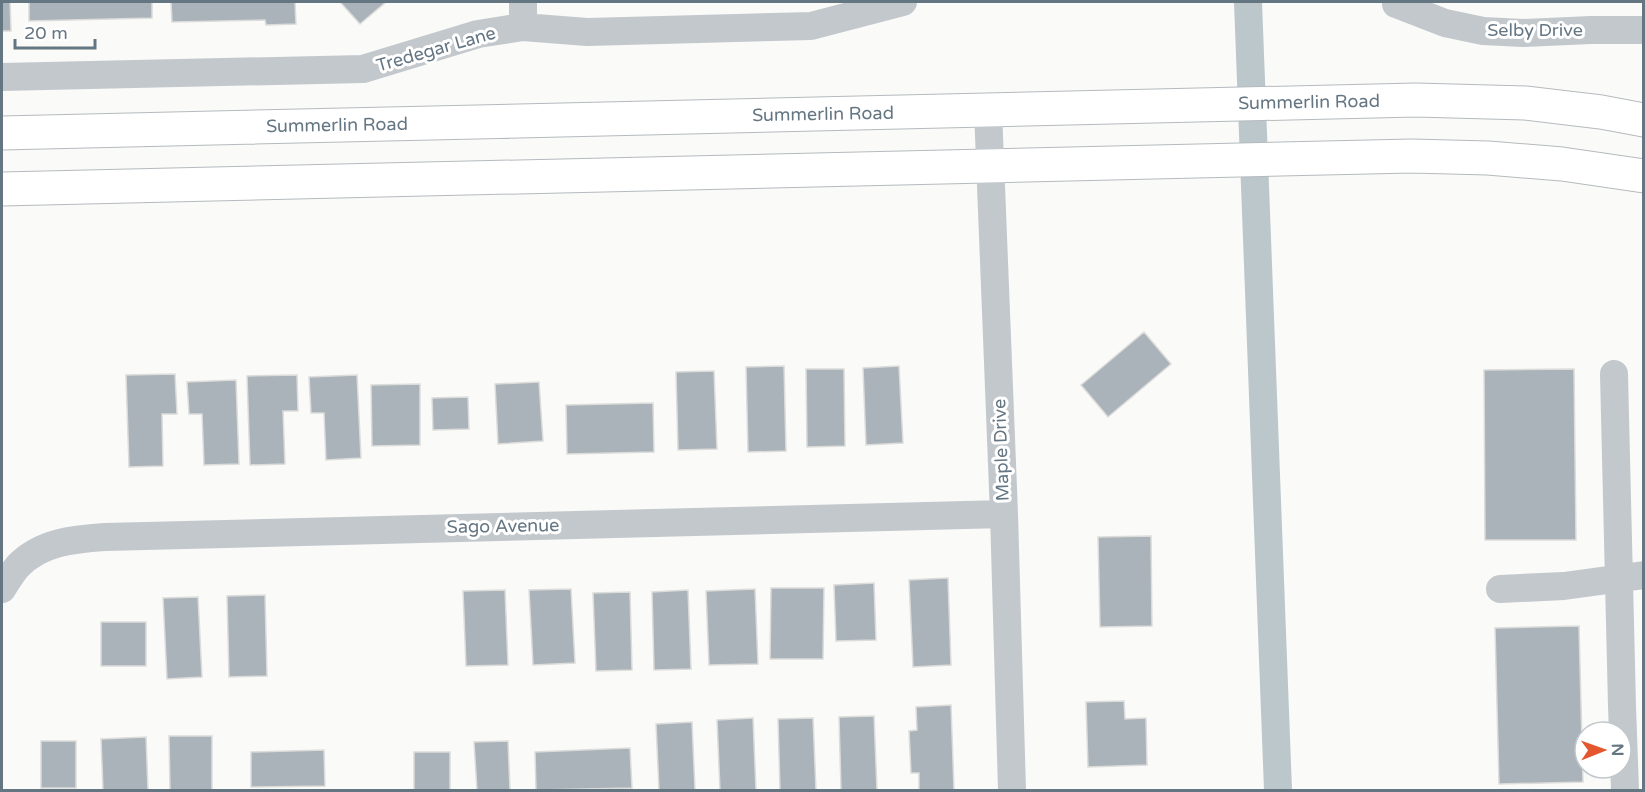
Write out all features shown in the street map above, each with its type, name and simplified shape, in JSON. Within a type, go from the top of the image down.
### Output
[{"type":"main road","name":"Summerlin Road","points":[[2,133],[1416,100],[1526,103],[1644,120]]},
{"type":"main road","points":[[2,189],[1412,156],[1488,158],[1562,164],[1644,176]]},
{"type":"street","name":"Tredegar Lane","points":[[2,77],[363,69],[478,34],[523,14],[587,32],[811,26],[903,2]]},
{"type":"street","name":"Selby Drive","points":[[1396,4],[1445,23],[1484,31],[1523,33],[1644,30]]},
{"type":"street","name":"Maple Drive","points":[[988,110],[1012,790]]},
{"type":"street","points":[[1614,374],[1631,577],[1622,706],[1625,790]]},
{"type":"street","name":"Sago Avenue","points":[[8,581],[19,565],[44,548],[73,539],[1004,514]]},
{"type":"street","points":[[1500,589],[1564,586],[1631,577]]},
{"type":"building","points":[[2,2],[10,2],[11,31],[2,31]]},
{"type":"building","points":[[29,2],[152,2],[152,18],[29,21]]},
{"type":"building","points":[[171,2],[295,2],[296,24],[266,25],[265,20],[172,22]]},
{"type":"building","points":[[340,2],[386,2],[360,24]]},
{"type":"building","points":[[1144,332],[1171,364],[1108,417],[1081,385]]},
{"type":"building","points":[[784,366],[786,451],[748,452],[746,367]]},
{"type":"building","points":[[899,366],[903,443],[866,445],[863,368]]},
{"type":"building","points":[[806,369],[844,369],[845,446],[807,447]]},
{"type":"building","points":[[1574,369],[1576,540],[1485,540],[1484,370]]},
{"type":"building","points":[[714,371],[717,449],[678,450],[676,372]]},
{"type":"building","points":[[175,374],[177,414],[162,414],[163,466],[129,467],[126,375]]},
{"type":"building","points":[[297,375],[298,411],[283,411],[285,464],[250,465],[247,376]]},
{"type":"building","points":[[357,375],[361,458],[326,460],[324,413],[311,413],[309,377]]},
{"type":"building","points":[[236,380],[239,464],[204,465],[202,414],[189,414],[187,382]]},
{"type":"building","points":[[539,382],[543,441],[498,444],[495,384]]},
{"type":"building","points":[[420,384],[420,445],[372,446],[371,385]]},
{"type":"building","points":[[468,397],[469,429],[433,430],[432,398]]},
{"type":"building","points":[[653,403],[654,452],[567,454],[566,405]]},
{"type":"building","points":[[1151,536],[1152,626],[1100,627],[1098,537]]},
{"type":"building","points":[[948,578],[951,665],[913,667],[909,580]]},
{"type":"building","points":[[874,583],[876,640],[836,641],[834,585]]},
{"type":"building","points":[[771,588],[824,588],[823,659],[770,659]]},
{"type":"building","points":[[571,589],[575,663],[533,665],[529,590]]},
{"type":"building","points":[[755,589],[758,664],[709,665],[706,591]]},
{"type":"building","points":[[505,590],[508,665],[466,666],[463,591]]},
{"type":"building","points":[[688,590],[691,669],[654,670],[652,592]]},
{"type":"building","points":[[630,592],[632,670],[596,671],[593,593]]},
{"type":"building","points":[[265,595],[267,676],[229,677],[227,596]]},
{"type":"building","points":[[198,597],[202,677],[167,679],[163,598]]},
{"type":"building","points":[[101,622],[146,622],[146,666],[101,666]]},
{"type":"building","points":[[1579,626],[1581,720],[1573,720],[1573,780],[1583,780],[1583,782],[1499,784],[1495,628]]},
{"type":"building","points":[[1124,701],[1125,719],[1146,718],[1147,765],[1088,767],[1086,702]]},
{"type":"building","points":[[951,705],[954,790],[919,790],[919,773],[911,773],[909,731],[917,730],[916,707]]},
{"type":"building","points":[[874,716],[877,790],[841,790],[839,717]]},
{"type":"building","points":[[753,718],[756,790],[720,790],[717,720]]},
{"type":"building","points":[[813,718],[816,790],[780,790],[778,719]]},
{"type":"building","points":[[692,722],[695,790],[659,790],[656,724]]},
{"type":"building","points":[[169,736],[212,736],[212,790],[170,790]]},
{"type":"building","points":[[146,737],[148,790],[103,790],[101,739]]},
{"type":"building","points":[[41,741],[76,741],[76,788],[41,788]]},
{"type":"building","points":[[508,741],[510,790],[477,790],[474,742]]},
{"type":"building","points":[[630,748],[632,788],[536,790],[535,752]]},
{"type":"building","points":[[324,750],[325,786],[251,787],[251,752]]},
{"type":"building","points":[[414,752],[450,752],[450,790],[414,790]]},
{"type":"waterway","points":[[1248,2],[1278,790]]}]
